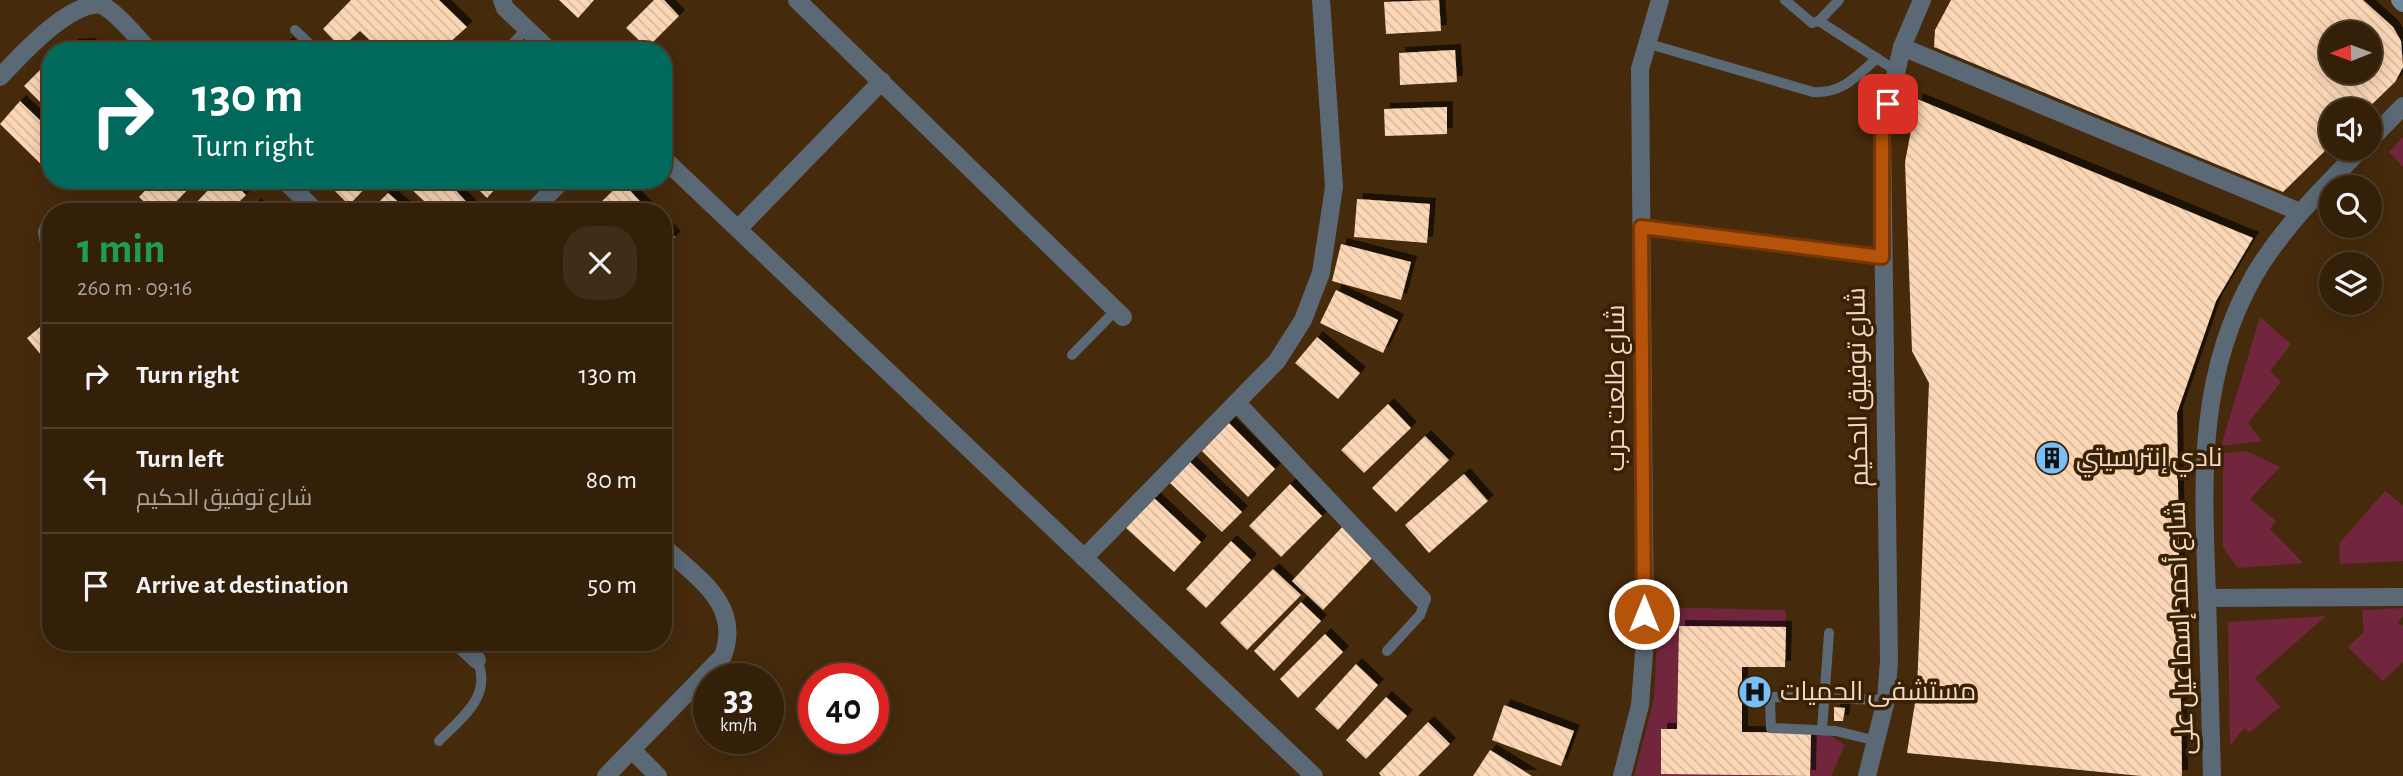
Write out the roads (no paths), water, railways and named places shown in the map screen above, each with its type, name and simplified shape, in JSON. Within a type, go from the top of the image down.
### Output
[{"type":"street","points":[[502,0],[505,8],[541,42]]},
{"type":"street","points":[[797,0],[1120,313]]},
{"type":"street","points":[[1084,558],[1237,403],[1283,351],[1303,320],[1321,273],[1334,187],[1321,0]]},
{"type":"street","name":"شارع طلعت حرب","points":[[1622,776],[1634,736],[1643,672],[1640,69],[1660,0]]},
{"type":"street","name":"شارع توفيق الحكيم","points":[[1867,776],[1886,700],[1889,661],[1882,134],[1895,70],[1922,0]]},
{"type":"street","points":[[0,77],[67,8],[84,2],[103,6],[141,42]]},
{"type":"street","points":[[1902,47],[2300,212]]},
{"type":"street","points":[[738,229],[882,81]]},
{"type":"street","points":[[2382,128],[2403,106]]},
{"type":"street","name":"شارع أحمد إسماعيل على","points":[[2212,776],[2203,462],[2215,377],[2224,344],[2248,288],[2300,212],[2349,161]]},
{"type":"street","points":[[672,167],[1314,776]]},
{"type":"street","points":[[293,189],[308,203]]},
{"type":"street","points":[[540,203],[554,189]]},
{"type":"street","points":[[1237,403],[1422,599]]},
{"type":"street","points":[[606,776],[723,656],[728,641],[726,612],[718,599],[672,555]]},
{"type":"street","points":[[2207,598],[2403,597]]},
{"type":"street","points":[[468,651],[477,660]]},
{"type":"street","points":[[632,750],[658,776]]},
{"type":"lane","points":[[1785,0],[1809,22],[1819,21],[1895,70]]},
{"type":"lane","points":[[1819,21],[1839,0]]},
{"type":"lane","points":[[515,42],[527,29]]},
{"type":"lane","points":[[295,30],[308,42]]},
{"type":"lane","points":[[1646,43],[1814,92],[1830,93],[1852,80],[1877,58]]},
{"type":"lane","points":[[1641,227],[1882,257]]},
{"type":"lane","points":[[1072,355],[1120,313]]},
{"type":"lane","points":[[1387,651],[1420,615],[1424,604],[1422,599]]},
{"type":"lane","points":[[1822,730],[1829,633]]},
{"type":"lane","points":[[439,741],[478,699],[483,687],[477,660]]},
{"type":"lane","points":[[1877,741],[1822,730],[1771,728],[1770,700],[1774,697],[1824,697],[1886,700]]},
{"type":"place","name":"نادي إنتر سيتي","points":[[2052,458]]},
{"type":"place","name":"مستشفى الحميات","points":[[1755,692]]}]
